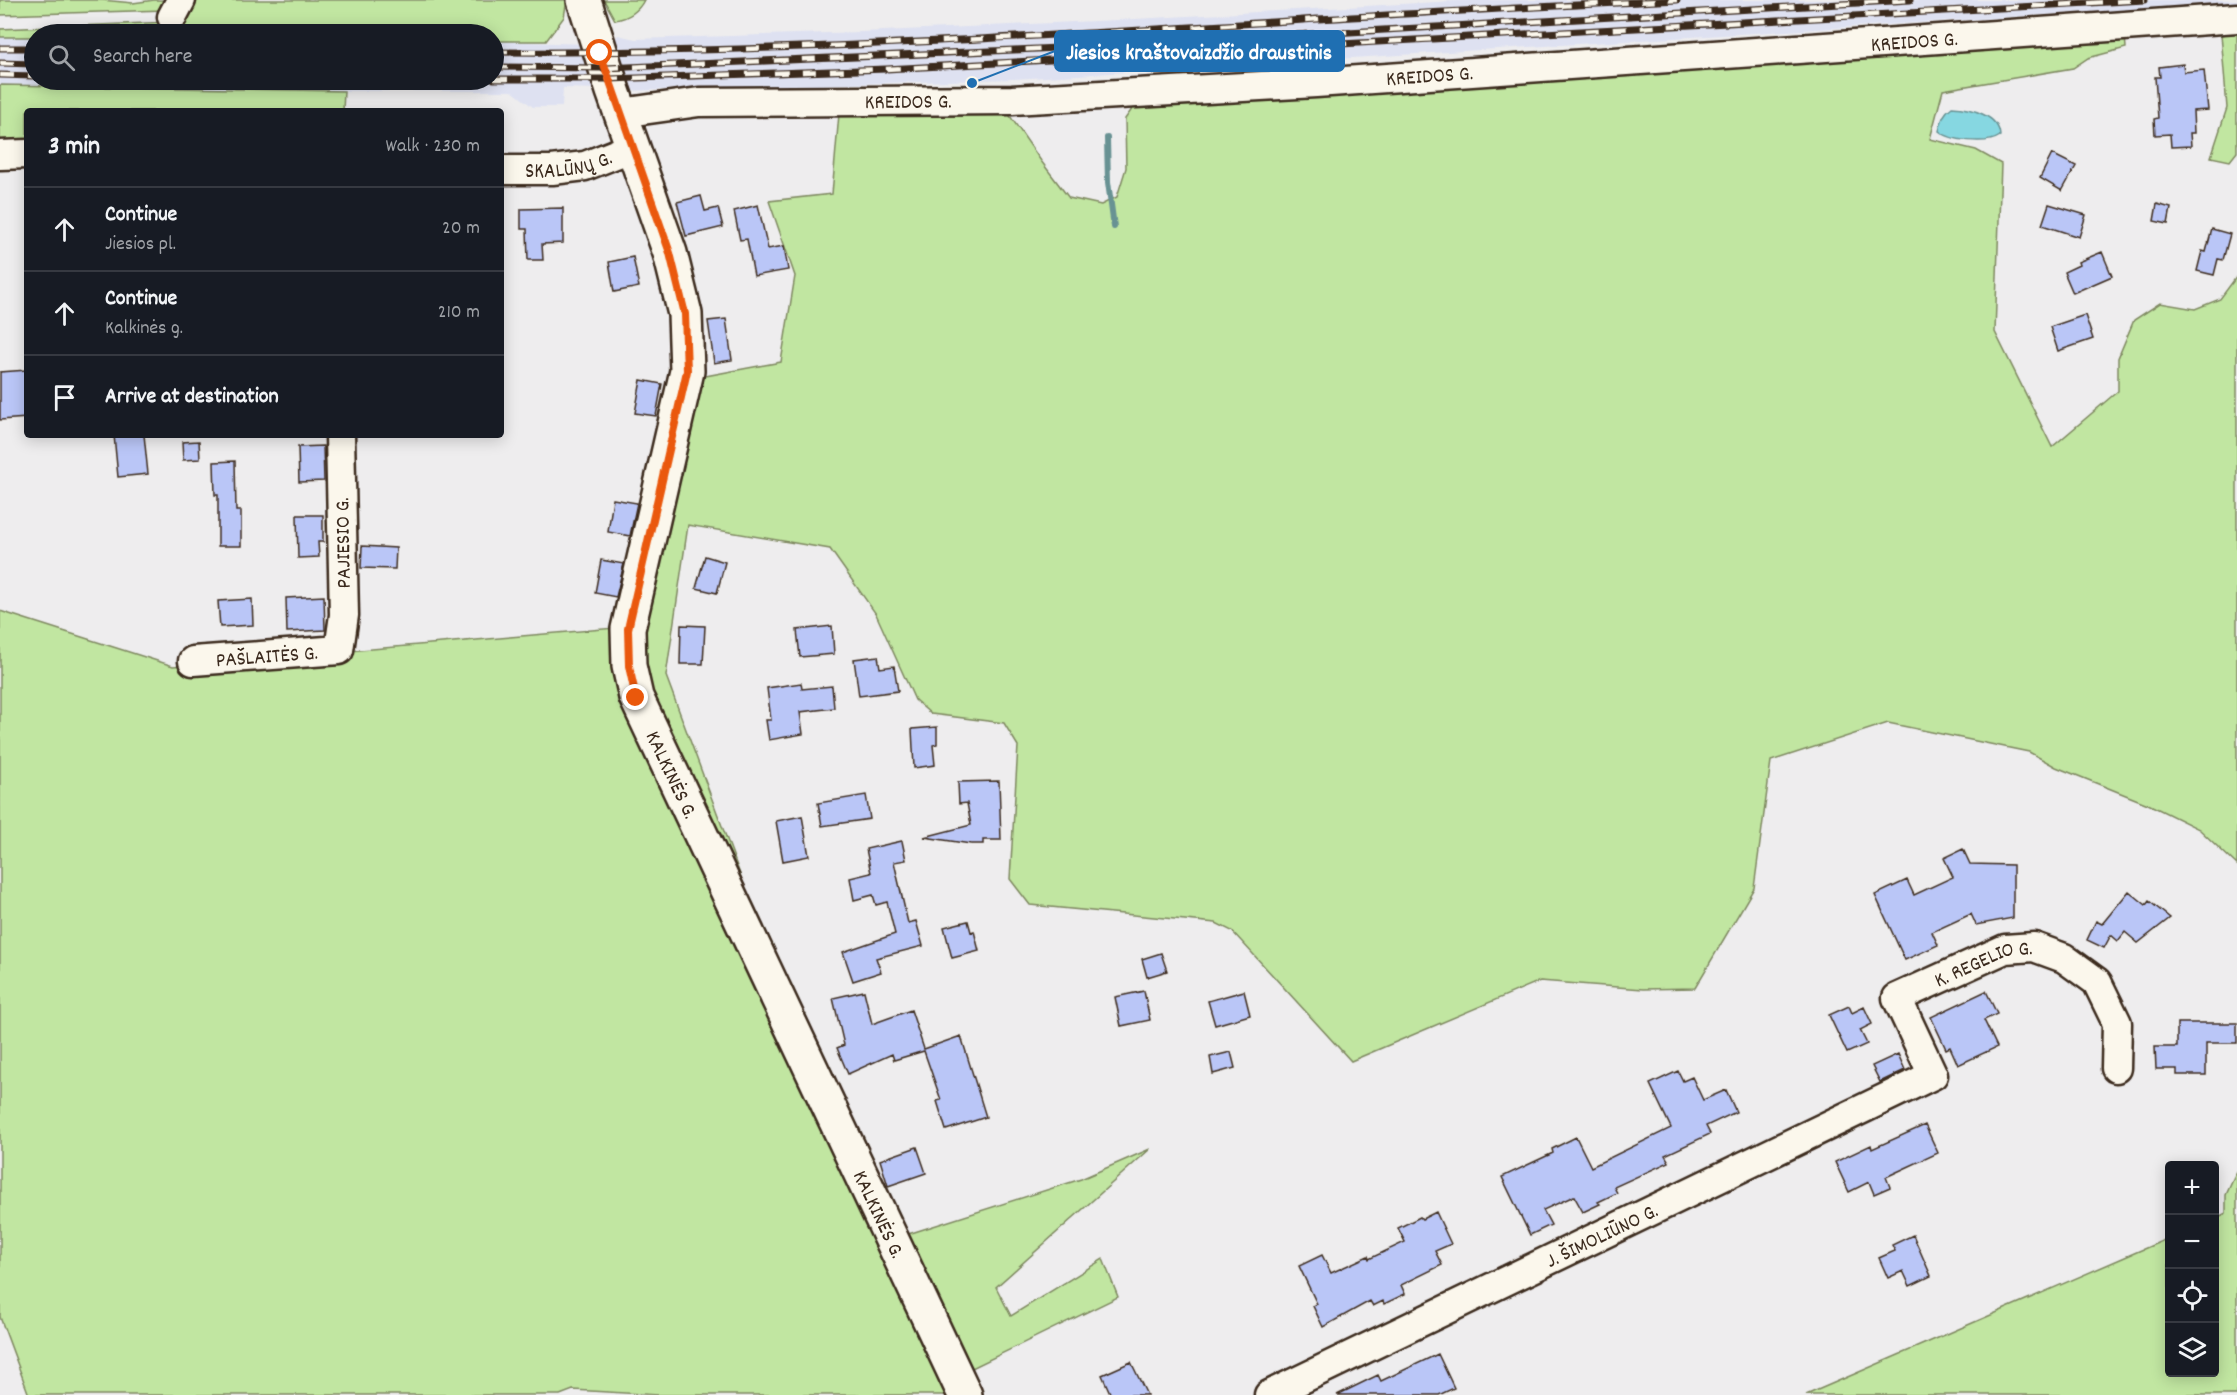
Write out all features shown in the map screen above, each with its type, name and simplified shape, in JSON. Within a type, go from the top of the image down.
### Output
[{"type":"main road","name":"KALKINĖS G.","points":[[584,0],[670,253],[685,314],[687,371],[628,629],[629,666],[636,698],[965,1395]]},
{"type":"street","name":"KREIDOS G.","points":[[621,113],[699,102],[1012,100],[1304,84],[2237,18]]},
{"type":"street","name":"SKALŪNŲ G.","points":[[504,170],[552,170],[585,166],[633,147]]},
{"type":"street","points":[[0,155],[24,154]]},
{"type":"street","name":"PAJIESIO G.","points":[[339,650],[344,615],[340,438]]},
{"type":"street","name":"PAŠLAITĖS G.","points":[[193,661],[339,650]]},
{"type":"street","name":"K. REGELIO G.","points":[[1934,1076],[1897,998],[2006,948],[2034,947],[2064,958],[2097,982],[2117,1023],[2116,1068]]},
{"type":"street","name":"J. ŠIMOLIŪNO G.","points":[[1269,1395],[1317,1385],[1934,1076]]},
{"type":"shaded area","points":[[1472,0],[2237,0],[2237,3],[1014,79],[629,91],[611,43],[618,35],[635,39],[862,32]]},
{"type":"shaded area","points":[[0,37],[24,37],[24,85],[0,85]]},
{"type":"shaded area","points":[[504,41],[587,44],[598,89],[563,88],[562,107],[533,107],[512,91],[287,90],[504,90]]},
{"type":"green space","points":[[0,0],[102,0],[133,3],[175,0],[166,10],[0,15]]},
{"type":"green space","points":[[188,0],[567,0],[564,17],[546,41],[504,41],[504,24],[123,24],[172,22]]},
{"type":"green space","points":[[604,0],[644,0],[632,14],[615,20]]},
{"type":"green space","points":[[24,28],[24,37],[0,37],[0,29]]},
{"type":"green space","points":[[2237,32],[2237,152],[2230,161],[2211,157],[2227,108],[2221,34]]},
{"type":"green space","points":[[2125,36],[2126,48],[2088,58],[2073,68],[1943,90],[1930,139],[1976,150],[2001,164],[1995,332],[2052,447],[2118,391],[2118,358],[2134,320],[2160,303],[2195,309],[2220,299],[2237,276],[2237,865],[2199,829],[2148,804],[2056,767],[2029,752],[1888,723],[1771,761],[1754,888],[1695,988],[1643,989],[1540,981],[1351,1061],[1232,931],[1216,923],[1030,905],[1010,879],[1018,746],[1004,723],[931,714],[915,700],[876,614],[830,549],[688,525],[666,676],[747,893],[641,673],[636,637],[695,378],[781,362],[795,276],[769,201],[832,194],[839,114],[1008,113],[1069,198],[1101,205],[1117,197],[1126,168],[1125,119],[1135,105]]},
{"type":"green space","points":[[0,85],[24,85],[24,90],[344,91],[343,108],[24,108],[24,144],[0,145]]},
{"type":"green space","points":[[0,611],[173,666],[615,628],[947,1395],[659,1395],[573,1390],[560,1395],[29,1395],[0,1317]]},
{"type":"green space","points":[[1150,1149],[996,1287],[1011,1316],[1103,1259],[1118,1297],[970,1369],[902,1236],[1081,1179]]},
{"type":"green space","points":[[2237,1171],[2237,1395],[1806,1395],[2165,1240],[2165,1377],[2219,1377],[2219,1217],[2226,1213],[2226,1195]]},
{"type":"water","points":[[1952,107],[1975,111],[1989,118],[1995,123],[2000,136],[1978,141],[1951,137],[1939,131],[1945,114]]},
{"type":"building","points":[[2183,64],[2184,72],[2204,70],[2208,110],[2193,111],[2194,133],[2190,133],[2191,146],[2171,147],[2170,134],[2155,135],[2154,119],[2158,118],[2155,77],[2160,77],[2159,67]]},
{"type":"building","points":[[2052,154],[2076,166],[2062,191],[2040,178]]},
{"type":"building","points":[[701,196],[705,211],[718,208],[723,227],[686,236],[677,202]]},
{"type":"building","points":[[2049,204],[2086,215],[2079,237],[2042,225]]},
{"type":"building","points":[[2157,204],[2171,208],[2168,224],[2154,221]]},
{"type":"building","points":[[758,205],[768,249],[784,246],[788,270],[754,276],[747,239],[740,240],[734,211]]},
{"type":"building","points":[[563,208],[563,243],[542,244],[543,260],[528,260],[527,229],[521,229],[521,209]]},
{"type":"building","points":[[2212,229],[2230,234],[2223,260],[2218,259],[2214,275],[2197,271],[2202,251],[2206,252]]},
{"type":"building","points":[[2102,252],[2112,276],[2073,293],[2064,272],[2079,265],[2078,262]]},
{"type":"building","points":[[633,257],[639,287],[614,292],[609,262]]},
{"type":"building","points":[[2085,315],[2093,339],[2058,351],[2050,327]]},
{"type":"building","points":[[726,319],[732,360],[714,363],[708,321]]},
{"type":"building","points":[[24,370],[24,418],[0,420],[0,372]]},
{"type":"building","points":[[641,380],[662,384],[656,416],[635,413]]},
{"type":"building","points":[[114,438],[144,438],[148,474],[118,477]]},
{"type":"building","points":[[199,441],[200,459],[183,460],[182,442]]},
{"type":"building","points":[[323,446],[324,481],[299,482],[298,447]]},
{"type":"building","points":[[235,461],[236,511],[241,511],[241,546],[218,546],[218,495],[215,495],[214,462]]},
{"type":"building","points":[[613,499],[637,503],[630,536],[608,532]]},
{"type":"building","points":[[297,515],[323,515],[323,542],[318,542],[319,557],[298,558]]},
{"type":"building","points":[[362,546],[396,548],[395,569],[361,568]]},
{"type":"building","points":[[705,556],[725,562],[717,593],[696,588]]},
{"type":"building","points":[[601,560],[624,564],[616,597],[595,593]]},
{"type":"building","points":[[324,596],[325,630],[287,632],[286,598]]},
{"type":"building","points":[[252,599],[253,625],[220,627],[218,601]]},
{"type":"building","points":[[681,625],[705,626],[703,664],[680,664]]},
{"type":"building","points":[[832,626],[834,654],[800,657],[797,630]]},
{"type":"building","points":[[878,656],[880,668],[894,666],[898,691],[859,696],[854,659]]},
{"type":"building","points":[[801,683],[802,689],[832,686],[834,708],[800,712],[803,734],[769,740],[766,720],[771,720],[767,688]]},
{"type":"building","points":[[937,727],[937,744],[933,745],[935,765],[914,768],[912,729]]},
{"type":"building","points":[[999,781],[1001,840],[983,840],[983,844],[971,844],[924,837],[971,825],[967,803],[959,804],[958,782]]},
{"type":"building","points":[[866,795],[870,819],[822,826],[818,803]]},
{"type":"building","points":[[802,816],[809,856],[783,861],[776,821]]},
{"type":"building","points":[[902,841],[906,860],[894,862],[908,923],[916,921],[923,946],[876,958],[881,972],[853,981],[843,952],[895,934],[887,902],[876,905],[873,895],[854,900],[850,878],[871,873],[866,849]]},
{"type":"building","points":[[1963,849],[1970,864],[2013,865],[2013,918],[1976,925],[1971,914],[1932,932],[1938,945],[1905,960],[1875,895],[1907,880],[1914,895],[1953,877],[1944,858]]},
{"type":"building","points":[[2129,891],[2146,905],[2149,901],[2170,918],[2138,943],[2125,932],[2118,941],[2111,935],[2104,948],[2087,940],[2096,921],[2102,924]]},
{"type":"building","points":[[968,921],[971,932],[974,931],[979,951],[952,958],[944,927]]},
{"type":"building","points":[[1161,953],[1167,971],[1147,977],[1142,959]]},
{"type":"building","points":[[864,991],[872,1024],[911,1010],[924,1049],[961,1036],[986,1117],[946,1130],[937,1101],[941,1100],[924,1051],[894,1060],[892,1054],[848,1074],[837,1048],[844,1045],[833,998]]},
{"type":"building","points":[[1144,991],[1150,1020],[1121,1026],[1115,997]]},
{"type":"building","points":[[1244,991],[1250,1015],[1215,1025],[1208,1001]]},
{"type":"building","points":[[1986,991],[1997,1014],[1984,1020],[1997,1047],[1958,1065],[1950,1047],[1946,1049],[1931,1017]]},
{"type":"building","points":[[1849,1006],[1852,1013],[1864,1007],[1872,1024],[1860,1030],[1867,1044],[1847,1053],[1829,1015]]},
{"type":"building","points":[[2177,1023],[2237,1023],[2237,1043],[2206,1043],[2206,1075],[2177,1075],[2177,1069],[2156,1069],[2155,1047],[2177,1047]]},
{"type":"building","points":[[1231,1052],[1235,1068],[1213,1074],[1210,1057]]},
{"type":"building","points":[[1898,1054],[1905,1070],[1880,1082],[1872,1066]]},
{"type":"building","points":[[1678,1071],[1683,1081],[1692,1077],[1703,1100],[1726,1090],[1736,1112],[1706,1126],[1710,1134],[1665,1155],[1669,1162],[1614,1187],[1617,1193],[1598,1202],[1600,1204],[1583,1212],[1574,1196],[1543,1210],[1551,1225],[1530,1235],[1502,1177],[1553,1153],[1552,1149],[1576,1137],[1591,1167],[1671,1128],[1650,1084]]},
{"type":"building","points":[[1925,1125],[1938,1153],[1886,1177],[1890,1187],[1874,1194],[1869,1182],[1849,1192],[1835,1162],[1871,1145],[1872,1149]]},
{"type":"building","points":[[917,1147],[926,1173],[888,1186],[880,1160]]},
{"type":"building","points":[[1436,1212],[1451,1244],[1435,1251],[1442,1265],[1401,1285],[1405,1294],[1384,1304],[1383,1301],[1373,1306],[1370,1301],[1323,1327],[1313,1306],[1317,1304],[1299,1266],[1322,1255],[1331,1273],[1368,1256],[1369,1259],[1405,1242],[1398,1228]]},
{"type":"building","points":[[1913,1235],[1931,1276],[1910,1286],[1903,1271],[1888,1278],[1879,1258],[1895,1251],[1892,1245]]},
{"type":"building","points":[[1438,1354],[1454,1388],[1439,1395],[1337,1395],[1378,1375],[1381,1381]]},
{"type":"building","points":[[1131,1362],[1147,1395],[1111,1395],[1102,1375]]},
{"type":"waterway","points":[[1107,138],[1108,182],[1114,227]]},
{"type":"railway","points":[[504,52],[786,48],[883,44],[1677,0]]},
{"type":"railway","points":[[504,67],[605,68],[1103,46],[1910,0]]},
{"type":"railway","points":[[504,79],[609,79],[886,69],[2145,0]]},
{"type":"railway","points":[[0,48],[24,48]]},
{"type":"railway","points":[[0,63],[24,64]]},
{"type":"railway","points":[[0,75],[24,76]]},
{"type":"place","name":"Jiesios kraštovaizdžio draustinis","points":[[972,83]]},
{"type":"route","points":[[600,53],[670,253],[685,314],[687,371],[628,629],[629,666],[636,698]]}]
